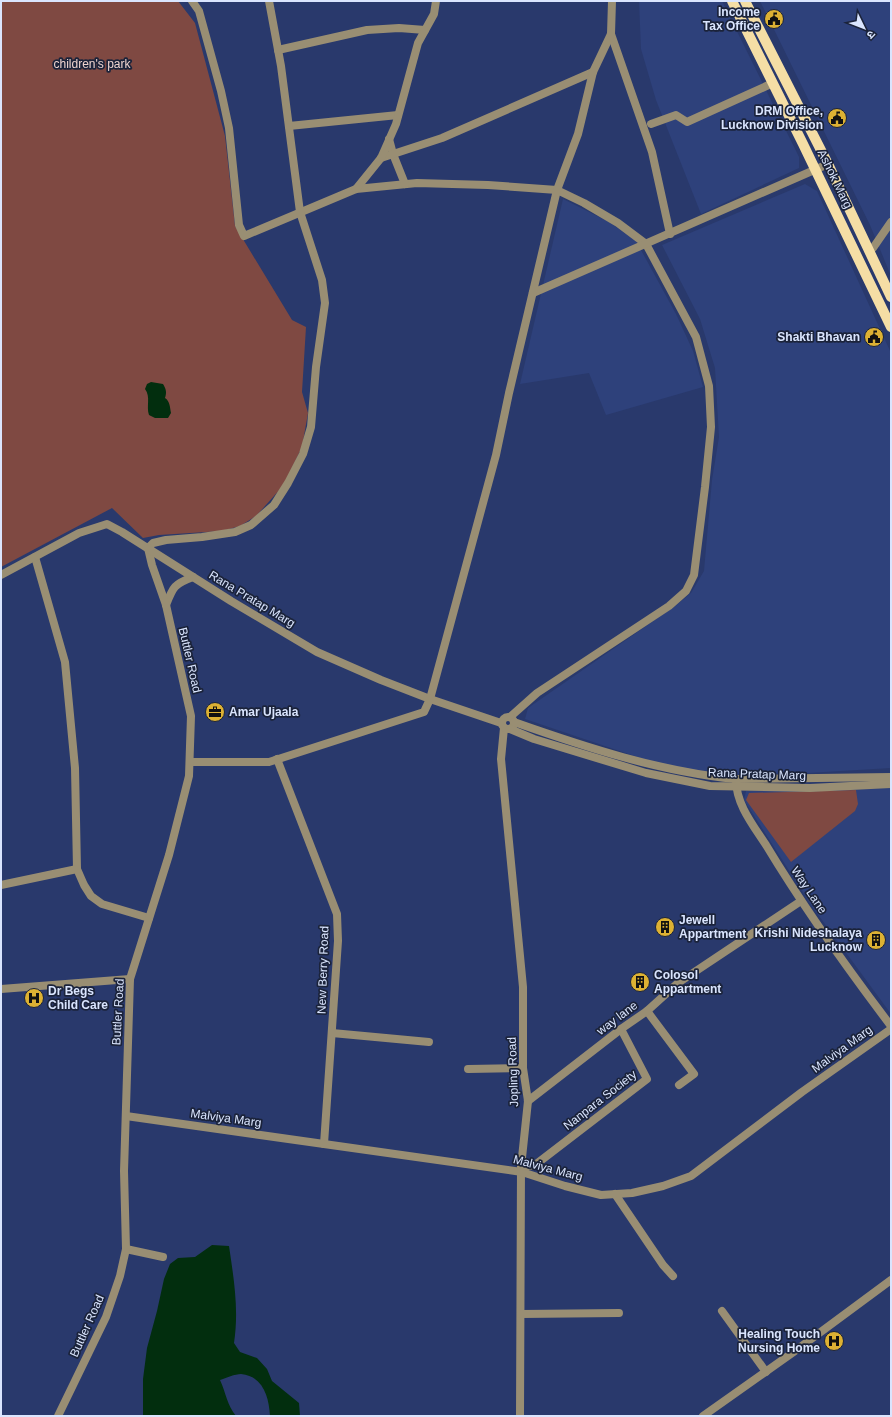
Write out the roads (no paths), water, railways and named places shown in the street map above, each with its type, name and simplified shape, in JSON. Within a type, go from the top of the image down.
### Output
[{"type":"main road","name":"Ashok Marg","points":[[732,1],[816,170],[891,327]]},
{"type":"main road","name":"Ashok Marg","points":[[745,1],[828,164],[891,296]]},
{"type":"street","points":[[192,1],[199,11],[229,128],[239,225],[244,236],[356,189],[417,183],[488,185],[557,190],[584,202],[618,223],[646,244],[696,337],[708,386],[711,427],[694,575],[686,591],[669,606],[537,693],[508,724]]},
{"type":"street","points":[[148,548],[153,543],[166,540],[235,532],[251,525],[274,505],[288,483],[303,454],[311,427],[316,368],[325,303],[322,280],[300,212],[278,50],[269,1]]},
{"type":"street","points":[[356,189],[381,158],[390,139],[418,43],[434,14],[436,1]]},
{"type":"street","points":[[612,1],[611,34],[652,152],[670,234]]},
{"type":"street","points":[[278,50],[367,30],[399,28],[425,30]]},
{"type":"street","points":[[190,762],[270,762],[424,712],[430,699],[496,455],[557,190],[578,134],[593,72],[611,34]]},
{"type":"street","points":[[381,158],[442,138],[593,72]]},
{"type":"street","points":[[651,124],[676,115],[686,122],[773,83]]},
{"type":"street","points":[[289,126],[398,115]]},
{"type":"street","points":[[390,139],[393,154],[405,184]]},
{"type":"street","points":[[533,293],[828,164]]},
{"type":"street","points":[[869,252],[874,248],[891,222]]},
{"type":"street","name":"Rana Pratap Marg","points":[[1,575],[79,533],[107,524],[317,652],[381,680],[430,699],[508,724],[534,738],[646,773],[710,786],[736,783],[891,777]]},
{"type":"street","name":"Buttler Road","points":[[58,1416],[106,1317],[120,1276],[126,1249],[124,1171],[130,979],[169,855],[189,776],[191,716],[166,605],[152,565],[148,548]]},
{"type":"street","points":[[35,556],[65,662],[75,768],[77,869],[91,896],[102,904],[149,918]]},
{"type":"street","points":[[166,605],[173,589],[180,581],[193,577]]},
{"type":"street","name":"Jopling Road","points":[[508,724],[501,759],[523,987],[523,1068],[528,1101],[521,1169],[520,1416]]},
{"type":"street","name":"New Berry Road","points":[[277,759],[337,914],[338,941],[324,1144]]},
{"type":"street","name":"Rana Pratap Marg","points":[[736,783],[810,788],[891,784]]},
{"type":"street","name":"Way Lane","points":[[736,783],[739,801],[801,901],[891,1027]]},
{"type":"street","points":[[1,885],[77,869]]},
{"type":"street","name":"way lane","points":[[528,1101],[647,1010],[678,983],[801,901]]},
{"type":"street","points":[[1,989],[130,979]]},
{"type":"street","points":[[647,1010],[694,1074],[679,1085]]},
{"type":"street","name":"Malviya Marg","points":[[126,1116],[324,1144],[521,1169],[565,1186],[601,1195],[632,1193],[663,1186],[691,1176],[891,1027]]},
{"type":"street","name":"Nanpara Society","points":[[521,1169],[535,1165],[647,1079],[621,1029]]},
{"type":"street","points":[[332,1033],[429,1042]]},
{"type":"street","points":[[468,1069],[523,1068]]},
{"type":"street","points":[[614,1194],[663,1265],[673,1276]]},
{"type":"street","points":[[126,1249],[163,1257]]},
{"type":"street","points":[[703,1416],[766,1372],[891,1280]]},
{"type":"street","points":[[722,1311],[766,1372]]},
{"type":"street","points":[[521,1314],[619,1313]]},
{"type":"place","name":"Income Tax Office","points":[[774,19]]},
{"type":"place","name":"DRM Office, Lucknow Division","points":[[837,118]]},
{"type":"place","name":"Shakti Bhavan","points":[[874,337]]},
{"type":"place","name":"Amar Ujaala","points":[[215,712]]},
{"type":"place","name":"Jewell Appartment","points":[[665,927]]},
{"type":"place","name":"Krishi Nideshalaya Lucknow","points":[[876,940]]},
{"type":"place","name":"Colosol Appartment","points":[[640,982]]},
{"type":"place","name":"Dr Begs Child Care","points":[[34,998]]},
{"type":"place","name":"Healing Touch Nursing Home","points":[[834,1341]]},
{"type":"park label","name":"children's park","points":[[92,64]]}]
